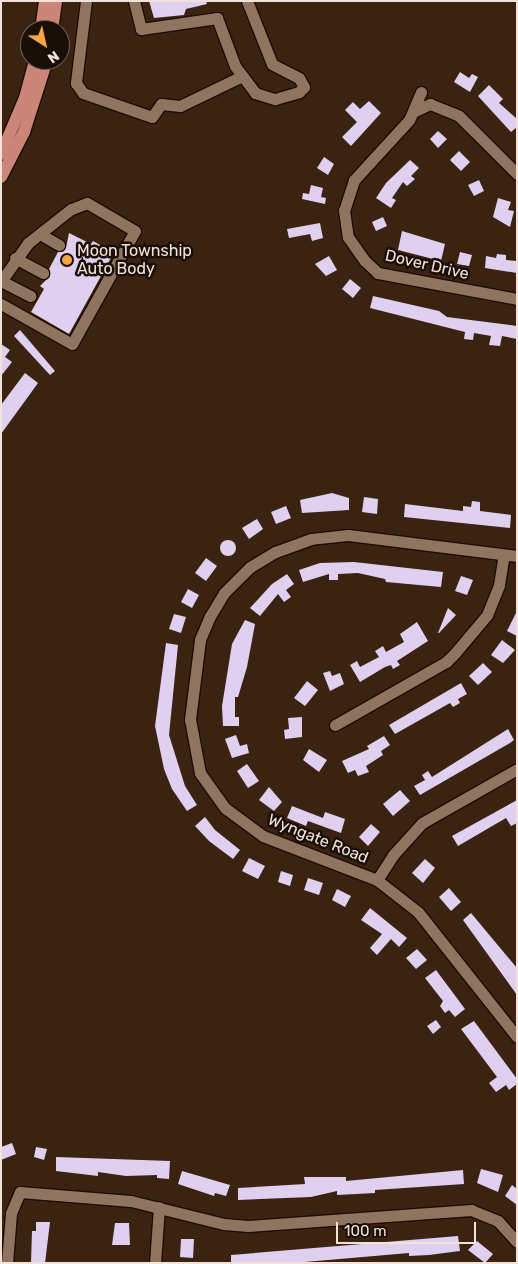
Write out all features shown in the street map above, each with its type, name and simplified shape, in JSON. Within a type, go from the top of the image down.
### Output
[{"type":"main road","points":[[43,20],[46,1]]},
{"type":"main road","points":[[53,20],[56,1]]},
{"type":"main road","points":[[1,154],[18,115],[33,70]]},
{"type":"main road","points":[[1,177],[26,124],[44,70]]},
{"type":"street","points":[[86,1],[76,83],[83,93],[152,117],[161,104],[180,106],[242,76]]},
{"type":"street","points":[[134,1],[141,29],[217,18],[235,66],[255,92],[275,99],[299,92],[304,87],[299,78],[272,64],[247,1]]},
{"type":"street","points":[[415,111],[421,92]]},
{"type":"street","points":[[415,111],[430,104],[459,116],[517,174]]},
{"type":"street","name":"Dover Drive","points":[[415,111],[354,180],[344,210],[348,237],[365,261],[378,273],[517,299]]},
{"type":"street","points":[[1,304],[72,344],[135,231],[87,203],[71,209],[40,234],[15,258],[2,281],[30,296]]},
{"type":"street","points":[[40,234],[59,245]]},
{"type":"street","points":[[15,258],[44,273]]},
{"type":"street","name":"Wyngate Road","points":[[517,556],[348,535],[302,542],[250,567],[224,592],[210,616],[200,640],[190,718],[194,752],[211,791],[225,808],[263,836],[377,880],[418,912],[437,932],[517,1037]]},
{"type":"street","points":[[335,725],[446,662],[455,653],[487,615],[499,585],[504,555]]},
{"type":"street","points":[[377,880],[393,855],[422,823],[517,769]]},
{"type":"street","points":[[7,1263],[10,1214],[20,1192],[131,1201],[224,1224],[248,1226],[471,1210],[498,1221],[517,1242]]},
{"type":"street","points":[[155,1263],[159,1207]]},
{"type":"building","points":[[149,1],[206,1],[207,4],[186,9],[184,15],[154,18]]},
{"type":"building","points":[[460,72],[469,78],[472,74],[478,77],[470,92],[454,82]]},
{"type":"building","points":[[489,85],[503,99],[499,103],[517,119],[517,127],[511,132],[478,96]]},
{"type":"building","points":[[369,101],[381,113],[351,146],[342,137],[357,122],[345,110],[353,102],[360,109]]},
{"type":"building","points":[[438,131],[447,139],[438,148],[430,139]]},
{"type":"building","points":[[459,151],[470,162],[461,171],[450,160]]},
{"type":"building","points":[[324,157],[334,164],[328,175],[317,168]]},
{"type":"building","points":[[410,160],[419,168],[411,176],[415,179],[407,186],[403,182],[392,198],[396,200],[391,208],[376,198],[386,183]]},
{"type":"building","points":[[479,180],[484,191],[474,196],[468,185]]},
{"type":"building","points":[[311,185],[323,188],[321,197],[326,198],[325,204],[302,199],[303,193],[309,194]]},
{"type":"building","points":[[498,198],[511,202],[508,210],[514,211],[510,227],[493,217]]},
{"type":"building","points":[[383,217],[387,226],[376,231],[372,222]]},
{"type":"building","points":[[320,223],[323,238],[312,241],[310,234],[289,238],[287,229]]},
{"type":"building","points":[[402,231],[445,244],[441,261],[398,250]]},
{"type":"building","points":[[69,233],[91,244],[93,241],[100,245],[98,249],[112,256],[69,334],[31,312],[44,289],[40,286],[49,277],[49,269],[58,252],[66,248]]},
{"type":"building","points":[[460,252],[472,255],[469,266],[457,264]]},
{"type":"building","points":[[497,254],[506,255],[506,260],[517,261],[517,273],[485,268],[486,256],[496,258]]},
{"type":"building","points":[[329,256],[337,270],[326,276],[315,264]]},
{"type":"building","points":[[350,279],[361,288],[353,298],[342,289]]},
{"type":"building","points":[[373,296],[439,311],[447,317],[517,326],[517,339],[502,336],[500,346],[489,345],[491,336],[474,333],[473,340],[464,339],[465,332],[370,308]]},
{"type":"building","points":[[20,330],[55,371],[50,375],[14,336]]},
{"type":"building","points":[[1,344],[10,350],[5,357],[12,362],[1,376]]},
{"type":"building","points":[[25,373],[38,383],[1,434],[1,405]]},
{"type":"building","points":[[332,493],[349,498],[349,510],[302,513],[300,500]]},
{"type":"building","points":[[364,497],[378,499],[377,514],[362,512]]},
{"type":"building","points":[[472,501],[480,502],[480,511],[511,515],[510,528],[404,517],[405,504],[463,511],[463,506],[471,507]]},
{"type":"building","points":[[286,506],[291,518],[276,524],[271,512]]},
{"type":"building","points":[[257,519],[263,529],[249,539],[242,528]]},
{"type":"building","points":[[225,540],[231,540],[236,545],[234,554],[225,556],[220,551],[220,545]]},
{"type":"building","points":[[206,558],[217,566],[206,581],[195,573]]},
{"type":"building","points":[[354,562],[443,572],[441,587],[386,582],[385,579],[358,573],[338,574],[338,580],[329,580],[329,574],[303,582],[299,570],[320,563]]},
{"type":"building","points":[[287,574],[294,584],[286,590],[291,597],[284,602],[278,594],[260,616],[250,608],[272,584]]},
{"type":"building","points":[[461,576],[473,580],[467,595],[455,591]]},
{"type":"building","points":[[188,589],[199,595],[192,608],[181,602]]},
{"type":"building","points":[[448,608],[456,615],[438,633]]},
{"type":"building","points":[[517,611],[517,636],[507,631]]},
{"type":"building","points":[[174,614],[186,617],[181,633],[169,629]]},
{"type":"building","points":[[245,620],[255,624],[247,667],[238,697],[235,697],[235,717],[239,717],[239,726],[223,726],[222,706],[232,644]]},
{"type":"building","points":[[417,622],[428,641],[397,661],[400,665],[393,669],[391,665],[385,667],[360,682],[350,665],[357,661],[360,667],[379,657],[375,651],[383,646],[386,652],[404,642],[400,634]]},
{"type":"building","points":[[502,640],[515,650],[503,663],[491,655]]},
{"type":"building","points":[[166,643],[178,645],[169,735],[185,786],[197,805],[187,811],[172,789],[164,769],[155,726]]},
{"type":"building","points":[[483,663],[492,672],[478,685],[469,676]]},
{"type":"building","points":[[330,671],[332,676],[340,673],[344,684],[330,691],[323,673]]},
{"type":"building","points":[[307,681],[318,690],[305,706],[294,698]]},
{"type":"building","points":[[461,683],[467,694],[458,699],[460,703],[453,707],[450,703],[395,734],[389,725]]},
{"type":"building","points":[[302,717],[302,737],[285,739],[284,730],[289,729],[288,718]]},
{"type":"building","points":[[508,729],[514,740],[510,743],[420,795],[414,786],[425,780],[422,775],[428,771],[432,777]]},
{"type":"building","points":[[236,735],[240,746],[247,744],[249,753],[232,758],[225,739]]},
{"type":"building","points":[[384,736],[390,745],[381,751],[383,755],[366,766],[369,772],[358,776],[355,770],[348,773],[342,761],[369,749],[367,746]]},
{"type":"building","points":[[309,749],[327,760],[319,772],[303,760]]},
{"type":"building","points":[[247,764],[259,781],[248,788],[237,771]]},
{"type":"building","points":[[269,787],[282,802],[274,811],[259,800]]},
{"type":"building","points":[[400,790],[410,801],[393,816],[383,804]]},
{"type":"building","points":[[517,800],[517,823],[511,826],[506,818],[458,846],[452,836]]},
{"type":"building","points":[[292,806],[323,818],[325,812],[345,819],[341,833],[308,821],[306,826],[287,818]]},
{"type":"building","points":[[205,817],[215,830],[240,850],[233,859],[209,841],[195,826]]},
{"type":"building","points":[[371,824],[380,832],[368,846],[359,837]]},
{"type":"building","points":[[249,858],[265,866],[258,879],[242,871]]},
{"type":"building","points":[[425,859],[435,868],[423,883],[412,873]]},
{"type":"building","points":[[281,871],[293,875],[290,886],[278,882]]},
{"type":"building","points":[[308,878],[323,883],[319,895],[304,890]]},
{"type":"building","points":[[449,888],[461,902],[451,911],[439,897]]},
{"type":"building","points":[[337,889],[351,896],[345,907],[332,900]]},
{"type":"building","points":[[370,908],[407,938],[399,947],[391,939],[377,955],[370,948],[382,934],[361,920]]},
{"type":"building","points":[[471,913],[517,968],[517,995],[463,920]]},
{"type":"building","points":[[417,949],[427,960],[416,969],[406,958]]},
{"type":"building","points":[[436,970],[465,1009],[455,1017],[449,1010],[445,1013],[440,1006],[443,1001],[425,978]]},
{"type":"building","points":[[436,1020],[441,1027],[433,1034],[427,1026]]},
{"type":"building","points":[[474,1021],[517,1079],[517,1084],[509,1090],[506,1085],[496,1092],[489,1083],[497,1077],[461,1029]]},
{"type":"building","points":[[12,1143],[16,1154],[1,1160],[1,1147]]},
{"type":"building","points":[[36,1147],[47,1149],[44,1160],[34,1157]]},
{"type":"building","points":[[56,1157],[170,1161],[169,1179],[157,1178],[157,1175],[126,1176],[98,1172],[98,1176],[56,1171]]},
{"type":"building","points":[[481,1169],[503,1175],[498,1192],[477,1183]]},
{"type":"building","points":[[463,1170],[464,1184],[375,1190],[375,1193],[337,1195],[337,1191],[311,1197],[238,1200],[238,1188],[305,1184],[304,1177],[346,1177],[346,1181]]},
{"type":"building","points":[[182,1171],[230,1185],[226,1196],[215,1193],[214,1196],[178,1184]]},
{"type":"building","points":[[512,1185],[517,1189],[517,1205],[505,1196]]},
{"type":"building","points":[[36,1222],[50,1222],[45,1263],[31,1263],[32,1231],[36,1231]]},
{"type":"building","points":[[115,1223],[129,1223],[130,1245],[112,1245]]},
{"type":"building","points":[[458,1236],[460,1251],[429,1255],[409,1256],[409,1253],[293,1263],[231,1263],[231,1255]]},
{"type":"building","points":[[181,1239],[194,1239],[193,1258],[180,1257]]},
{"type":"building","points":[[477,1241],[493,1254],[485,1263],[468,1250]]},
{"type":"place","name":"Moon Township Auto Body","points":[[67,260]]}]
